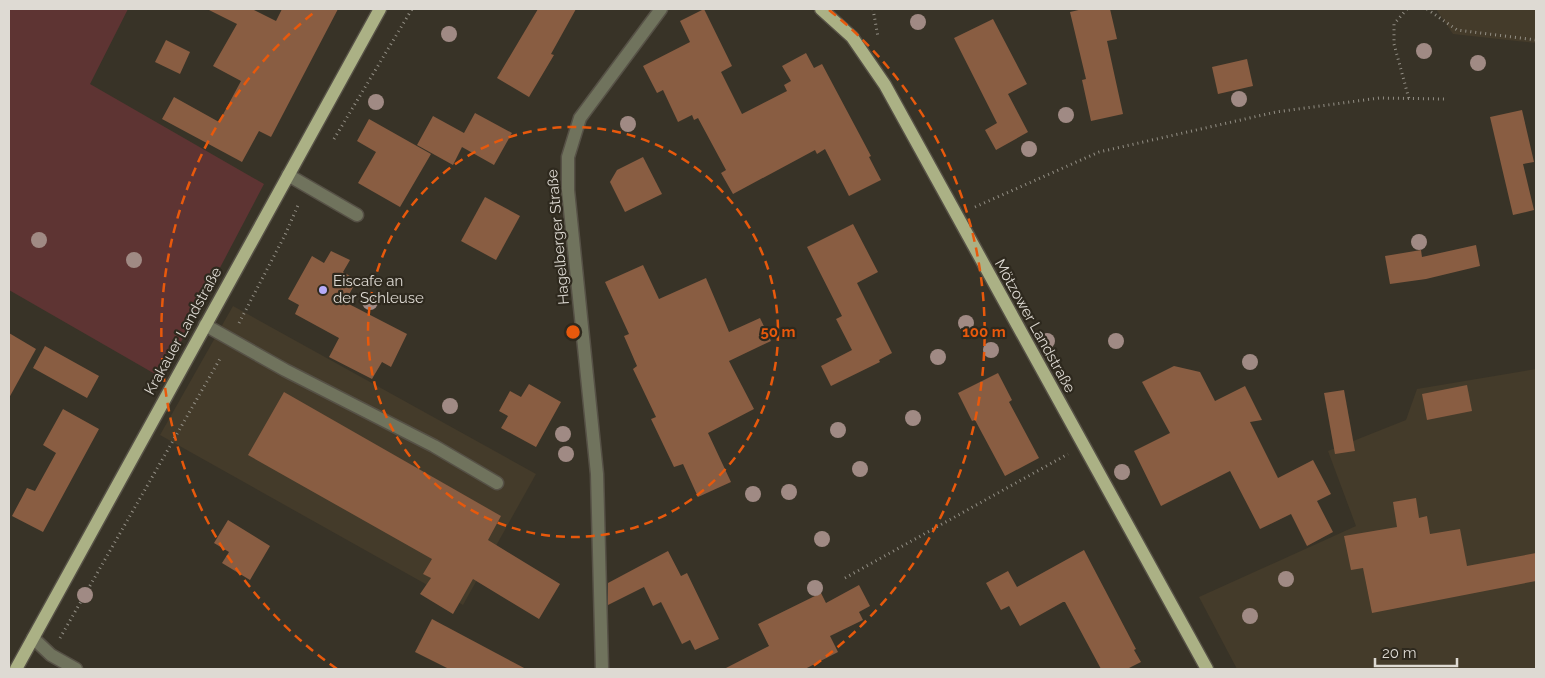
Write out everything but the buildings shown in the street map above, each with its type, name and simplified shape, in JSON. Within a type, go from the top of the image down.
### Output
[{"type":"main road","name":"Krakauer Landstraße","points":[[16,669],[380,9]]},
{"type":"main road","name":"Mötzower Landstraße","points":[[821,9],[852,37],[885,85],[1207,669]]},
{"type":"street","name":"Hagelberger Straße","points":[[602,669],[597,474],[568,190],[568,157],[580,118],[661,9]]},
{"type":"street","points":[[288,175],[357,215]]},
{"type":"street","points":[[205,325],[285,370],[434,446],[497,483]]},
{"type":"street","points":[[33,638],[51,655],[76,669]]},
{"type":"path","points":[[1407,9],[1394,24],[1394,44],[1409,99]]},
{"type":"path","points":[[1427,9],[1457,30],[1536,40]]},
{"type":"path","points":[[956,216],[1099,152],[1276,112],[1379,98],[1445,99]]},
{"type":"path","points":[[846,578],[1083,446]]},
{"type":"shaded area","points":[[9,9],[128,9],[90,84],[264,184],[162,378],[9,290]]},
{"type":"shaded area","points":[[1436,9],[1536,9],[1536,43],[1453,34]]},
{"type":"shaded area","points":[[233,306],[536,474],[463,605],[160,435]]},
{"type":"shaded area","points":[[1536,369],[1536,669],[1237,669],[1199,597],[1356,526],[1328,451],[1406,420],[1417,389]]},
{"type":"place","name":"Eiscafe an der Schleuse","points":[[323,290]]}]
